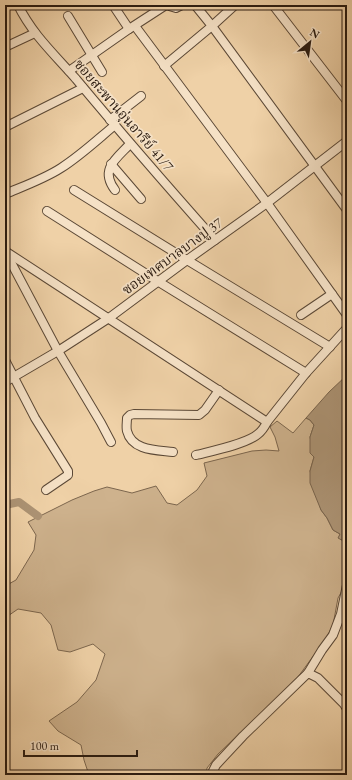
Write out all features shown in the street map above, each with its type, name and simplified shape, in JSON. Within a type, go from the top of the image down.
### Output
[{"type":"street","name":"ซอยสะพานอุ่นอารีย์ 41/7","points":[[18,5],[23,16],[35,33],[215,240]]},
{"type":"street","points":[[113,5],[164,66],[267,203],[347,315]]},
{"type":"street","points":[[69,71],[166,5],[176,8],[182,5]]},
{"type":"street","points":[[195,5],[347,210]]},
{"type":"street","points":[[164,66],[235,5]]},
{"type":"street","points":[[273,5],[347,101]]},
{"type":"street","points":[[68,16],[102,72]]},
{"type":"street","points":[[5,47],[35,33]]},
{"type":"street","points":[[5,127],[83,88]]},
{"type":"street","points":[[5,194],[50,175],[61,168],[113,123],[140,96]]},
{"type":"street","name":"ซอยเทศบาลบางปู 37","points":[[5,382],[58,351],[109,318],[267,203],[347,141]]},
{"type":"street","points":[[115,190],[111,185],[108,174],[109,168],[130,144]]},
{"type":"street","points":[[111,164],[141,199]]},
{"type":"street","points":[[74,190],[330,347]]},
{"type":"street","points":[[48,211],[306,373]]},
{"type":"street","points":[[5,251],[267,422]]},
{"type":"street","points":[[5,251],[58,351],[111,442]]},
{"type":"street","points":[[301,315],[332,294]]},
{"type":"street","points":[[196,455],[242,443],[257,436],[306,373],[347,328]]},
{"type":"street","points":[[5,360],[35,418],[68,471],[68,475],[46,490]]},
{"type":"street","points":[[173,452],[142,447],[135,444],[126,431],[127,418],[134,414],[198,415],[204,410],[219,390]]},
{"type":"street","points":[[213,775],[213,770],[216,765],[243,736],[308,673],[333,635],[341,614],[347,585]]},
{"type":"street","points":[[308,673],[318,678],[344,704],[347,709]]},
{"type":"shaded area","points":[[347,375],[347,543],[338,538],[340,534],[333,530],[321,510],[310,483],[310,471],[314,457],[310,453],[310,437],[314,425],[306,418],[329,392]]},
{"type":"shaded area","points":[[306,418],[314,425],[310,437],[314,457],[310,471],[321,510],[333,530],[340,534],[339,538],[347,543],[347,582],[338,598],[333,625],[325,640],[295,681],[218,754],[207,768],[206,775],[89,775],[81,745],[58,731],[49,721],[77,702],[96,680],[105,654],[93,644],[70,652],[58,650],[51,625],[41,613],[18,609],[5,618],[5,586],[16,580],[34,550],[36,535],[28,522],[72,500],[107,487],[132,493],[156,486],[167,503],[177,505],[197,490],[207,476],[204,463],[252,451],[279,451],[270,427],[277,421],[293,433]]},
{"type":"waterway","points":[[5,505],[19,502],[38,516]]}]
